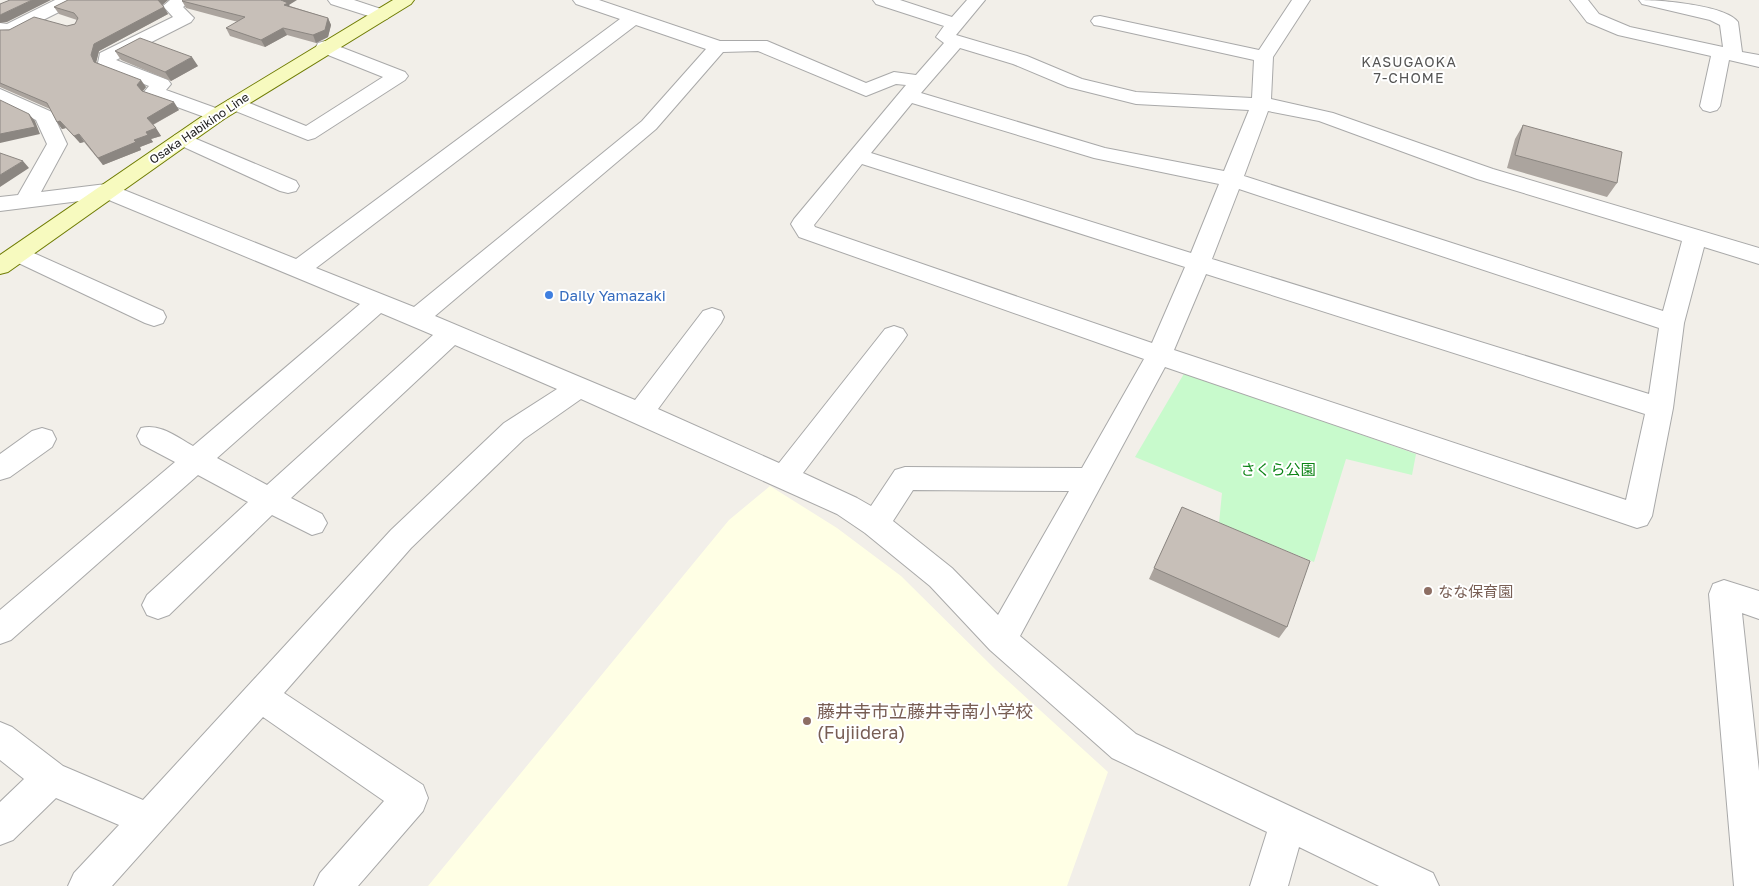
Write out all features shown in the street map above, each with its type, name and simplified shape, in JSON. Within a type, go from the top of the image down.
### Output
[{"type":"main road","name":"Osaka Habikino Line","points":[[9,260],[217,115],[325,47],[406,0]]},
{"type":"street","points":[[0,28],[7,31],[69,0]]},
{"type":"street","points":[[183,0],[172,6],[185,18],[107,57],[107,63],[161,84],[154,92],[217,115]]},
{"type":"street","points":[[337,0],[381,14]]},
{"type":"street","points":[[582,0],[632,19],[718,47],[760,45],[866,90],[894,78],[915,88],[1101,154],[1230,179],[1672,323]]},
{"type":"street","points":[[882,0],[955,33],[1076,83],[1136,98],[1276,105],[1326,117],[1485,174],[1759,256]]},
{"type":"street","points":[[976,0],[955,33],[915,88],[802,224],[807,232],[1159,355],[1637,516],[1660,408],[1672,323],[1695,236]]},
{"type":"street","points":[[1581,0],[1593,18],[1624,31],[1759,61]]},
{"type":"street","points":[[1648,0],[1716,16],[1729,22],[1727,54],[1710,106]]},
{"type":"street","points":[[1001,640],[1159,355],[1199,263],[1230,179],[1262,104],[1264,57],[1297,1]]},
{"type":"street","points":[[39,16],[64,23]]},
{"type":"street","points":[[299,269],[632,19]]},
{"type":"street","points":[[1100,21],[1171,34],[1264,57]]},
{"type":"street","points":[[235,104],[308,134],[398,76],[325,47]]},
{"type":"street","points":[[416,319],[649,125],[718,47]]},
{"type":"street","points":[[0,95],[45,116],[57,144],[26,200]]},
{"type":"street","points":[[182,139],[288,186]]},
{"type":"street","points":[[858,156],[1660,408]]},
{"type":"street","points":[[0,204],[106,191],[452,333],[640,413],[847,506],[875,524],[941,577],[1001,640],[1124,746],[1420,886]]},
{"type":"street","points":[[9,260],[154,317]]},
{"type":"street","points":[[0,630],[378,302]]},
{"type":"street","points":[[640,413],[712,317]]},
{"type":"street","points":[[158,605],[269,500],[452,333]]},
{"type":"street","points":[[784,478],[894,335]]},
{"type":"street","points":[[90,885],[401,539],[514,431],[579,387]]},
{"type":"street","points":[[152,436],[312,523]]},
{"type":"street","points":[[0,469],[42,438]]},
{"type":"street","points":[[875,524],[905,478],[1090,480]]},
{"type":"street","points":[[1752,886],[1724,594],[1759,605]]},
{"type":"street","points":[[260,696],[410,798],[333,886]]},
{"type":"street","points":[[0,740],[50,778],[148,820]]},
{"type":"street","points":[[0,827],[50,778]]},
{"type":"street","points":[[1269,886],[1288,822]]},
{"type":"shaded area","name":"藤井寺市立藤井寺南小学校 (Fujiidera)","points":[[770,486],[837,528],[901,576],[996,670],[1108,772],[1067,886],[428,886],[729,520]]},
{"type":"green space","name":"さくら公園","points":[[1185,372],[1416,454],[1412,475],[1346,459],[1314,562],[1219,523],[1222,493],[1135,457]]},
{"type":"building","points":[[10,0],[32,0],[0,15],[0,4]]},
{"type":"building","points":[[68,0],[158,0],[164,7],[94,44],[91,55],[94,62],[141,80],[137,85],[142,91],[174,102],[147,118],[156,128],[146,132],[148,135],[98,158],[79,134],[74,136],[60,121],[57,122],[47,103],[0,83],[0,30],[9,30],[34,17],[67,26],[75,24],[78,18],[74,13],[54,7]]},
{"type":"building","points":[[183,0],[281,0],[288,3],[284,5],[328,18],[325,30],[313,35],[283,28],[261,40],[226,28],[245,17]]},
{"type":"building","points":[[140,38],[192,57],[165,72],[115,51]]},
{"type":"building","points":[[0,100],[29,114],[35,127],[0,134]]},
{"type":"building","points":[[1523,125],[1622,152],[1617,183],[1515,155]]},
{"type":"building","points":[[0,153],[23,161],[0,175]]},
{"type":"building","points":[[1182,507],[1310,561],[1287,627],[1154,568]]},
{"type":"place","name":"Daily Yamazaki","points":[[549,295]]},
{"type":"place","name":"なな保育園","points":[[1428,591]]},
{"type":"place","name":"藤井寺市立藤井寺南小学校 (Fujiidera)","points":[[807,721]]},
{"type":"district","name":"KASUGAOKA 7-CHOME","points":[[1409,69]]}]
